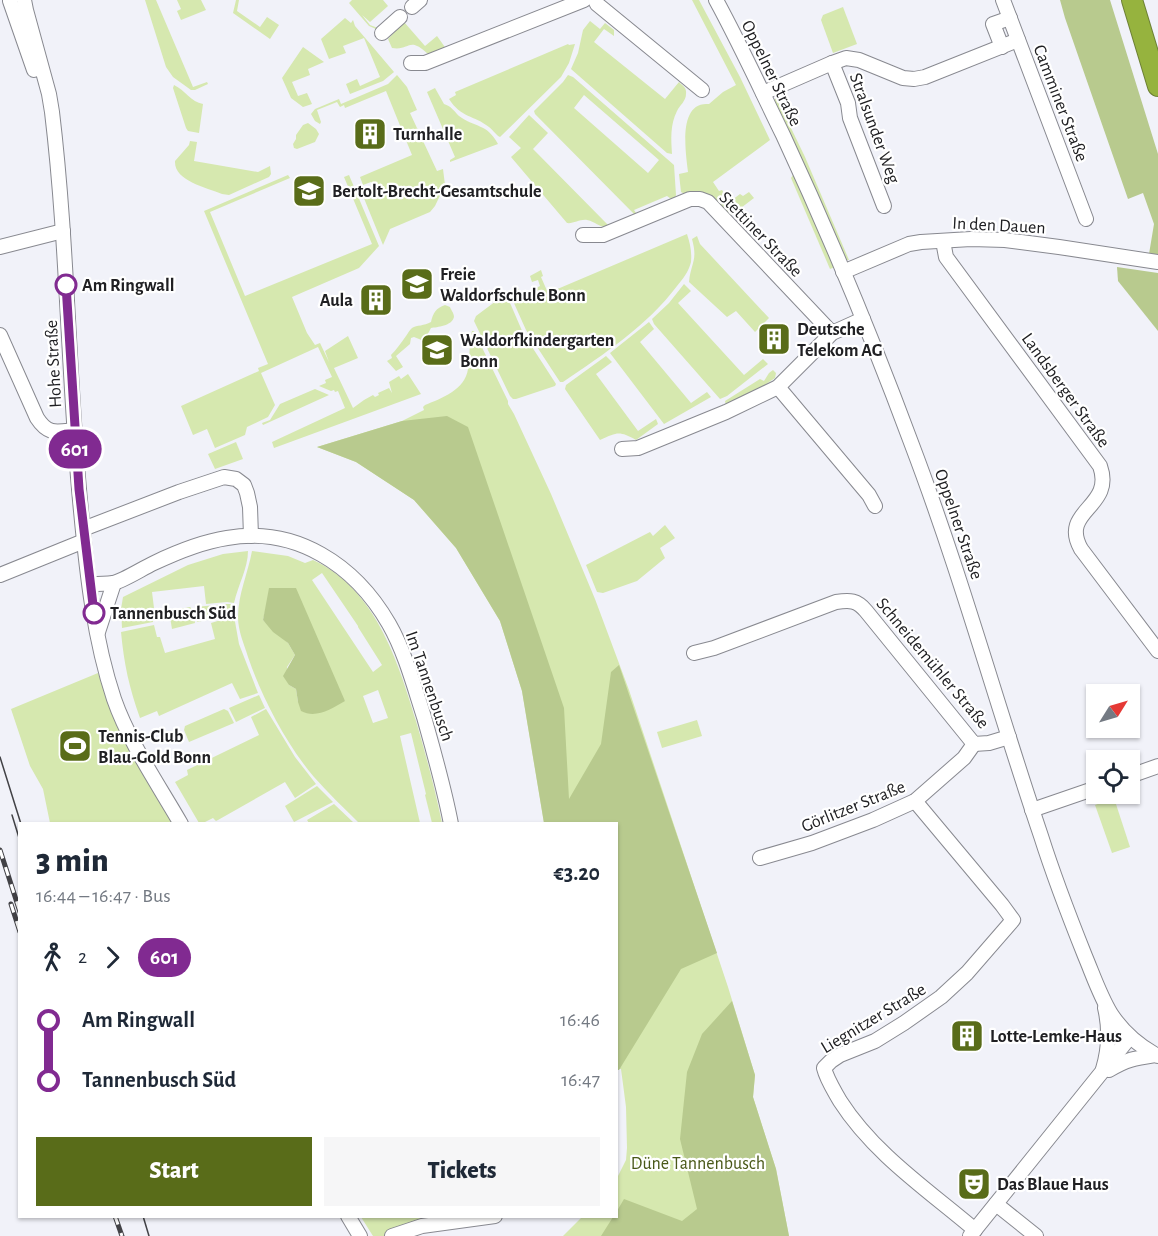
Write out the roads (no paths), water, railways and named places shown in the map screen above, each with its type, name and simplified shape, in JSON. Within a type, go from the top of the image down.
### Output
[{"type":"highway","points":[[1132,0],[1158,86]]},
{"type":"street","name":"Hohe Straße","points":[[13,0],[56,148],[83,535],[98,634],[108,676],[122,718],[180,822]]},
{"type":"street","points":[[411,63],[425,63],[584,0]]},
{"type":"street","points":[[595,0],[702,90]]},
{"type":"street","name":"Oppelner Straße","points":[[716,0],[798,168],[863,319],[913,447],[947,543],[1032,810],[1075,930],[1104,1000],[1130,1037],[1157,1056]]},
{"type":"street","name":"Camminer Straße","points":[[1003,0],[1086,219]]},
{"type":"street","points":[[382,33],[400,17]]},
{"type":"street","points":[[1002,47],[993,24],[1010,18]]},
{"type":"street","points":[[763,93],[846,58],[859,60],[903,78],[914,79],[925,77],[1018,40]]},
{"type":"street","name":"Stralsunder Weg","points":[[832,63],[848,102],[850,118],[884,206]]},
{"type":"street","name":"Stettiner Straße","points":[[583,235],[603,235],[690,200],[700,199],[708,202],[831,333]]},
{"type":"street","points":[[0,247],[63,231]]},
{"type":"street","name":"In den Dauen","points":[[843,272],[909,244],[971,239],[1005,240],[1158,262]]},
{"type":"street","name":"Landsberger Straße","points":[[943,241],[946,257],[1100,466],[1104,482],[1102,490],[1078,521],[1074,533],[1076,540],[1158,651]]},
{"type":"street","points":[[622,449],[638,448],[726,412],[778,387],[831,333],[863,319]]},
{"type":"street","points":[[0,336],[42,426],[48,431],[74,430]]},
{"type":"street","points":[[778,387],[869,495],[875,506]]},
{"type":"street","points":[[0,575],[178,492],[224,477],[236,479],[244,485],[247,493],[251,536]]},
{"type":"street","name":"Im Tannenbusch","points":[[90,584],[114,583],[173,554],[230,537],[251,536],[287,540],[330,558],[349,573],[372,599],[389,624],[402,650],[435,755],[451,822]]},
{"type":"street","points":[[98,634],[114,583]]},
{"type":"street","name":"Schneidemühler Straße","points":[[694,653],[724,645],[836,602],[855,601],[866,611],[974,744],[989,743],[1009,737]]},
{"type":"street","name":"Görlitzer Straße","points":[[760,858],[873,820],[915,801],[964,758],[974,744]]},
{"type":"street","points":[[1140,772],[1158,766]]},
{"type":"street","points":[[1032,810],[1086,791]]},
{"type":"street","name":"Liegnitzer Straße","points":[[915,801],[1013,920],[967,973],[941,997],[875,1041],[840,1055],[824,1068],[833,1089],[864,1134],[973,1233]]},
{"type":"street","points":[[1102,1074],[1107,1054],[1109,1023],[1104,1000]]},
{"type":"street","points":[[973,1233],[1130,1037]]},
{"type":"street","points":[[1102,1074],[1132,1058],[1157,1056]]},
{"type":"street","points":[[996,1204],[1036,1236]]},
{"type":"street","points":[[349,1218],[360,1236]]},
{"type":"street","points":[[392,1236],[422,1226],[480,1218]]},
{"type":"tram line","points":[[0,757],[20,822]]},
{"type":"tram line","points":[[12,815],[18,834]]},
{"type":"tram line","points":[[144,1218],[149,1236]]},
{"type":"railway","points":[[0,850],[18,906]]},
{"type":"railway","points":[[11,904],[18,926]]},
{"type":"railway","points":[[116,1218],[122,1236]]},
{"type":"place","name":"Turnhalle","points":[[370,134]]},
{"type":"place","name":"Bertolt-Brecht-Gesamtschule","points":[[309,191]]},
{"type":"place","name":"Freie Waldorfschule Bonn","points":[[417,284]]},
{"type":"place","name":"Am Ringwall","points":[[66,285]]},
{"type":"place","name":"Aula","points":[[376,300]]},
{"type":"place","name":"Deutsche Telekom AG","points":[[774,339]]},
{"type":"place","name":"Waldorfkindergarten Bonn","points":[[437,350]]},
{"type":"place","name":"Tannenbusch Süd","points":[[94,613]]},
{"type":"place","name":"Tennis-Club Blau-Gold Bonn","points":[[75,746]]},
{"type":"place","name":"Lotte-Lemke-Haus","points":[[967,1036]]},
{"type":"place","name":"Das Blaue Haus","points":[[974,1184]]},
{"type":"park label","name":"Düne Tannenbusch","points":[[698,1163]]}]
